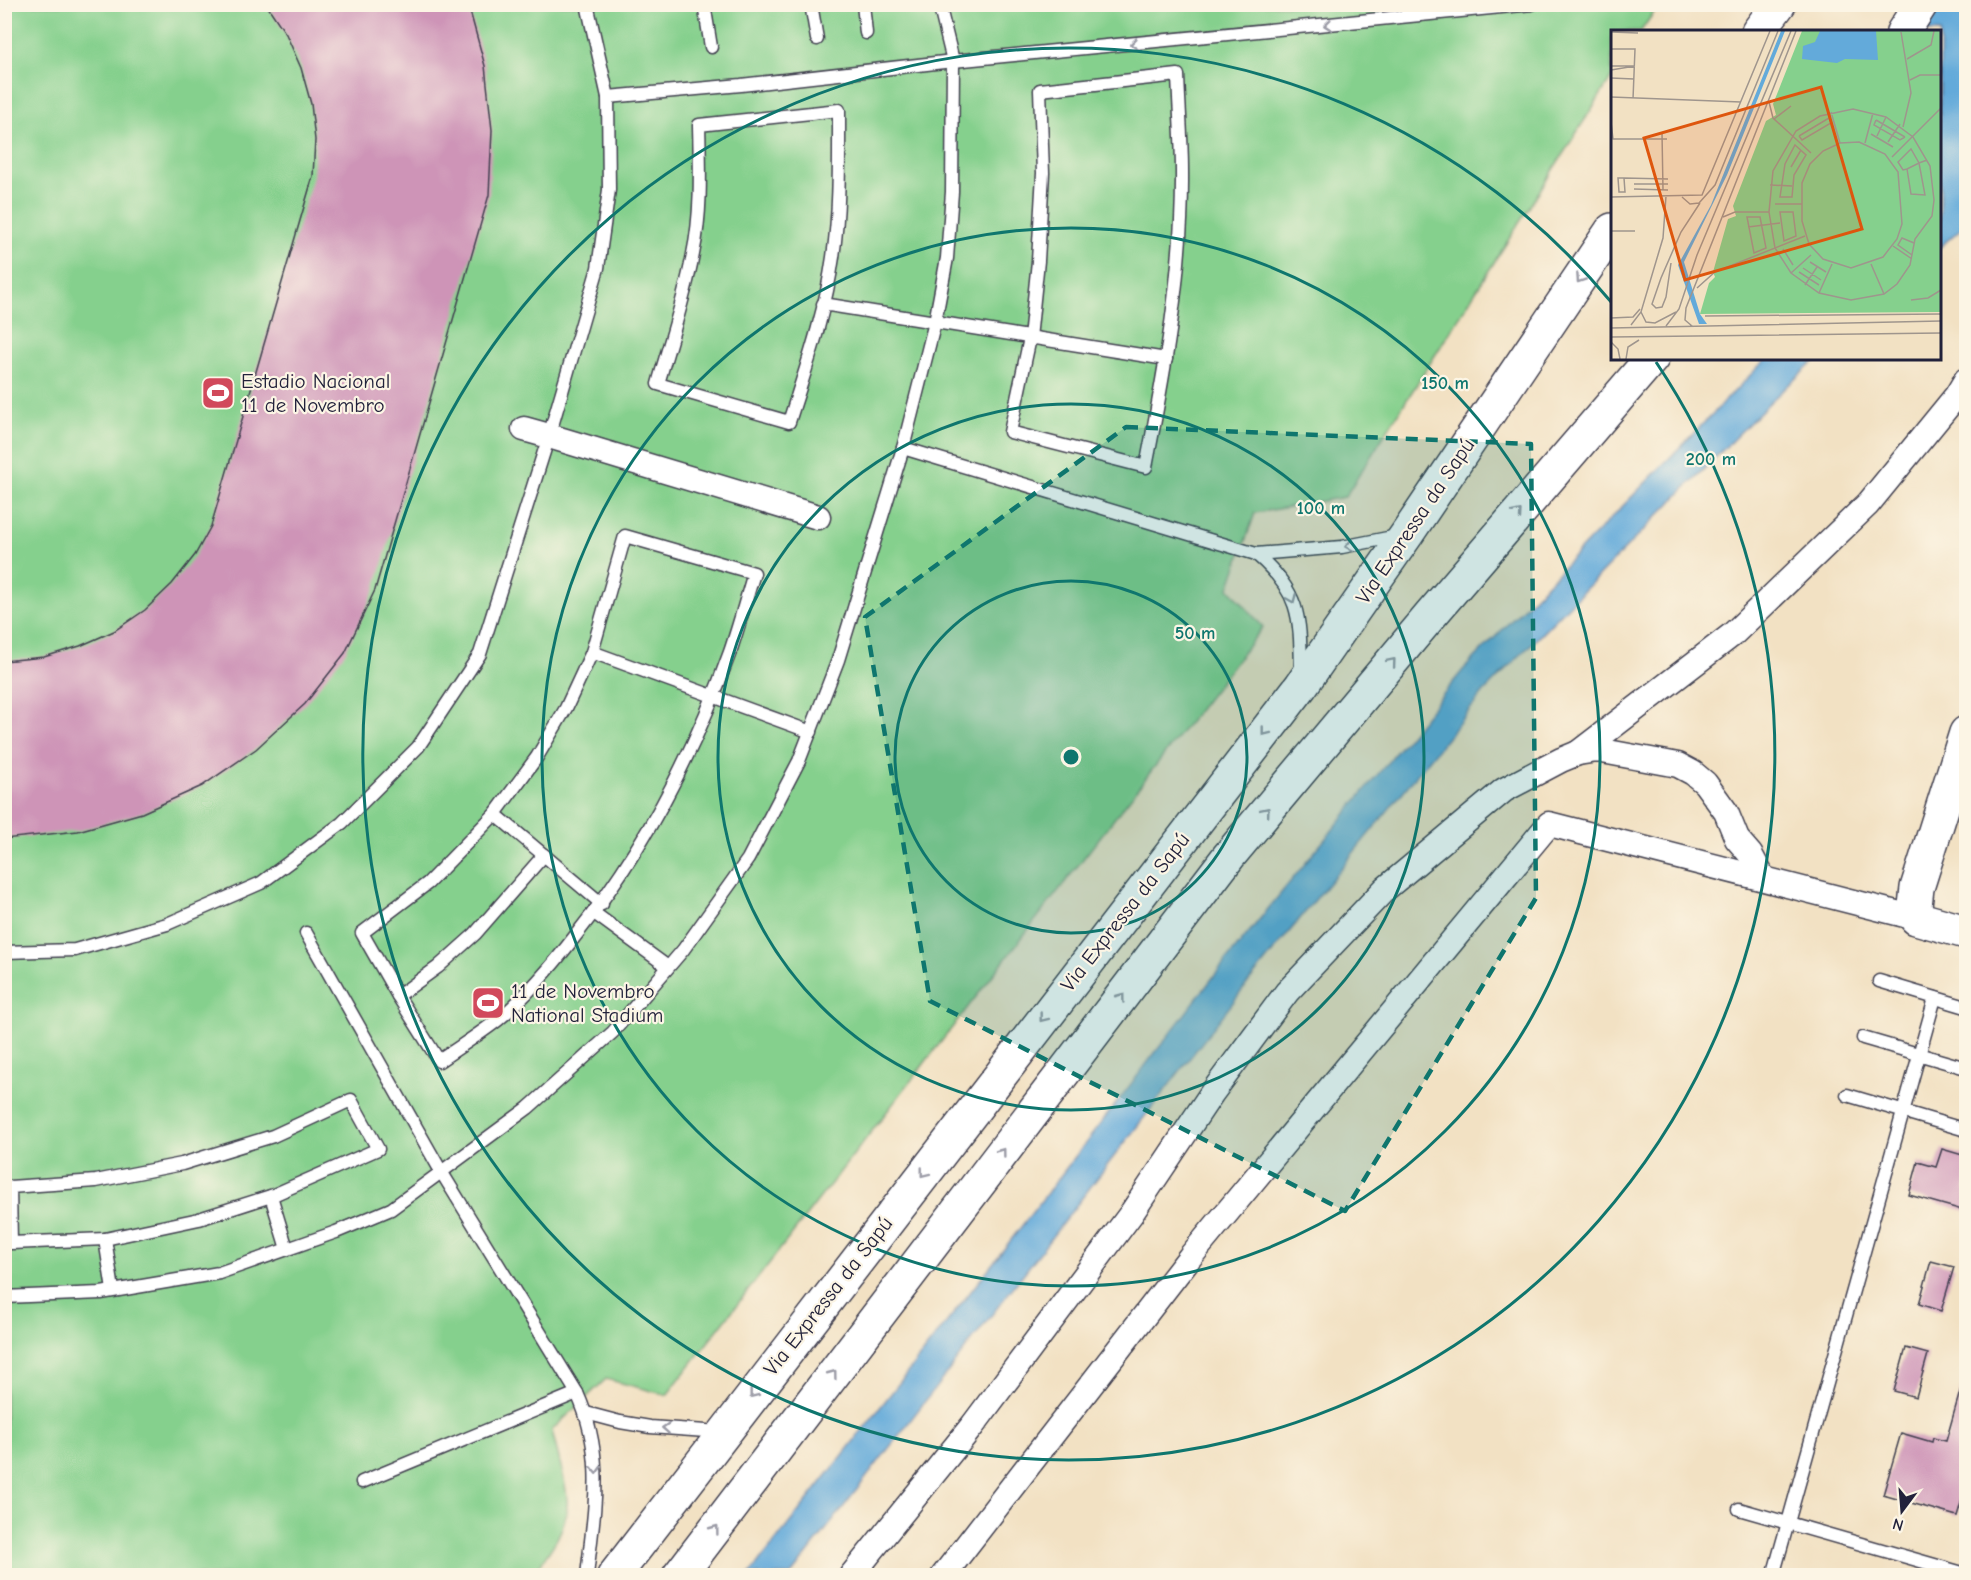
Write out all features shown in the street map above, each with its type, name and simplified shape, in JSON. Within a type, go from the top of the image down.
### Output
[{"type":"main road","points":[[1760,30],[1779,4]]},
{"type":"main road","points":[[1904,30],[1921,4]]},
{"type":"main road","name":"Via Expressa da Sapú","points":[[614,1575],[1301,686],[1407,534],[1611,231]]},
{"type":"main road","points":[[679,1575],[1228,856],[1650,360]]},
{"type":"main road","points":[[1966,733],[1917,888],[1915,906],[1916,918],[1966,932]]},
{"type":"street","points":[[851,1575],[973,1425],[1124,1223],[1212,1093],[1287,992],[1385,889],[1504,790],[1578,753],[1733,634],[1868,504],[1963,392]]},
{"type":"street","points":[[524,429],[818,517]]},
{"type":"street","points":[[1578,753],[1597,750],[1678,765],[1693,773],[1705,783],[1726,812],[1737,839],[1750,854],[1763,878]]},
{"type":"street","points":[[943,1575],[1190,1257],[1549,824],[1916,918]]},
{"type":"lane","points":[[4,952],[75,950],[168,924],[261,883],[342,823],[418,747],[480,654],[549,435],[598,267],[609,190],[608,97],[587,4]]},
{"type":"lane","points":[[704,4],[711,47]]},
{"type":"lane","points":[[811,4],[817,39]]},
{"type":"lane","points":[[863,4],[866,33]]},
{"type":"lane","points":[[4,1297],[101,1293],[219,1272],[336,1232],[391,1209],[528,1108],[613,1032],[683,950],[748,859],[799,761],[838,660],[903,448],[935,322],[946,258],[952,192],[953,61],[939,4]]},
{"type":"lane","points":[[608,97],[1532,4]]},
{"type":"lane","points":[[1178,75],[1182,172],[1177,274],[1167,359],[1146,467],[1010,432],[1030,338],[1038,261],[1043,173],[1040,90],[1178,75]]},
{"type":"lane","points":[[839,110],[840,159],[837,207],[832,258],[823,304],[789,422],[658,384],[693,253],[700,189],[699,125],[839,110]]},
{"type":"lane","points":[[823,304],[1167,359]]},
{"type":"lane","points":[[903,448],[1256,554],[1342,547],[1407,534]]},
{"type":"lane","points":[[625,536],[754,573],[730,651],[712,696],[673,783],[640,844],[598,908],[552,967],[500,1018],[439,1061],[362,933],[428,883],[495,814],[537,757],[566,708],[592,651],[625,536]]},
{"type":"lane","points":[[1256,554],[1274,569],[1289,590],[1297,610],[1301,686]]},
{"type":"lane","points":[[592,651],[811,732]]},
{"type":"lane","points":[[495,814],[544,855],[598,908],[668,968]]},
{"type":"lane","points":[[398,996],[438,967],[475,934],[544,855]]},
{"type":"lane","points":[[306,933],[442,1173],[577,1393],[586,1413],[596,1459],[597,1492],[587,1575]]},
{"type":"lane","points":[[1879,981],[1966,1007]]},
{"type":"lane","points":[[1773,1575],[1935,998]]},
{"type":"lane","points":[[1863,1038],[1966,1068]]},
{"type":"lane","points":[[1848,1095],[1966,1130]]},
{"type":"lane","points":[[351,1100],[378,1149],[271,1196],[199,1219],[105,1239],[11,1243],[10,1186],[96,1181],[182,1164],[273,1136],[351,1100]]},
{"type":"lane","points":[[271,1196],[287,1249]]},
{"type":"lane","points":[[105,1239],[113,1290]]},
{"type":"lane","points":[[362,1482],[577,1393]]},
{"type":"lane","points":[[586,1413],[650,1427],[724,1432]]},
{"type":"lane","points":[[1738,1509],[1966,1574]]},
{"type":"highlighted area","points":[[1126,427],[1531,444],[1536,898],[1345,1211],[930,1001],[865,617]]},
{"type":"green space","name":"11 de Novembro National Stadium","points":[[5,5],[1659,5],[1642,30],[1611,30],[1611,79],[1345,497],[1255,513],[1229,588],[1263,627],[667,1395],[606,1379],[552,1430],[565,1483],[567,1510],[556,1540],[532,1575],[5,1575]]},
{"type":"water","points":[[1913,5],[1966,5],[1966,224],[1941,246],[1941,30],[1915,30]]},
{"type":"water","points":[[1765,360],[1816,360],[1771,401],[1484,692],[1251,979],[791,1575],[749,1575],[1228,958],[1463,670]]},
{"type":"building","points":[[266,4],[468,4],[485,66],[492,130],[489,195],[375,590],[345,653],[305,704],[256,749],[202,786],[142,813],[78,831],[4,839],[4,661],[44,657],[80,646],[114,631],[145,610],[172,584],[195,555],[211,526],[313,176],[315,140],[311,104],[301,68],[286,34]]},
{"type":"building","points":[[1942,1149],[1966,1156],[1966,1211],[1909,1195],[1918,1162],[1936,1167]]},
{"type":"building","points":[[1931,1261],[1954,1267],[1941,1311],[1919,1304]]},
{"type":"building","points":[[1906,1348],[1928,1354],[1916,1397],[1894,1391]]},
{"type":"building","points":[[1961,1388],[1966,1389],[1966,1494],[1964,1493],[1957,1516],[1883,1495],[1901,1433],[1932,1442],[1933,1438],[1946,1441]]},
{"type":"place","name":"Estadio Nacional 11 de Novembro","points":[[218,393]]},
{"type":"place","name":"11 de Novembro National Stadium","points":[[488,1003]]}]
